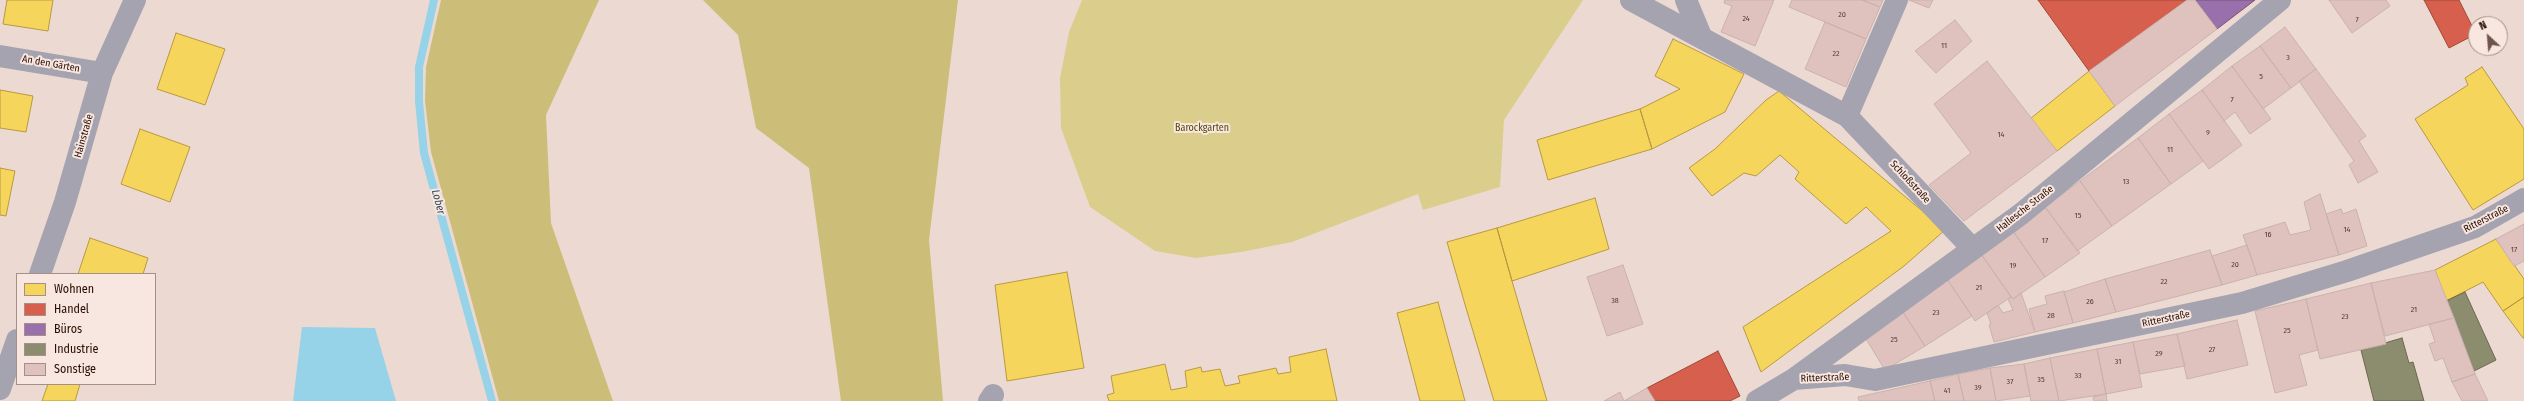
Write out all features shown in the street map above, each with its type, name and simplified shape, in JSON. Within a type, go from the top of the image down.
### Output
[{"type":"street","name":"Hainstraße","points":[[40,273],[65,202],[102,73],[135,0]]},
{"type":"street","name":"Schloßstraße","points":[[1631,0],[1701,36],[1766,74],[1847,116],[1972,248]]},
{"type":"street","points":[[1686,0],[1701,36]]},
{"type":"street","points":[[1847,116],[1897,0]]},
{"type":"street","name":"Hallesche Straße","points":[[1757,401],[1794,379],[1972,248],[2021,214],[2280,0]]},
{"type":"street","name":"An den Gärten","points":[[0,56],[102,73]]},
{"type":"street","name":"Ritterstraße","points":[[1794,379],[1846,375],[1874,380],[2242,303],[2348,271],[2475,227],[2524,199]]},
{"type":"street","points":[[0,389],[16,343]]},
{"type":"green space","name":"Barockgarten","points":[[1082,0],[1583,0],[1504,120],[1500,187],[1423,210],[1418,194],[1292,242],[1241,252],[1196,258],[1155,251],[1090,207],[1061,128],[1060,78],[1069,32]]},
{"type":"shaded area","points":[[441,0],[599,0],[546,115],[551,223],[613,401],[499,401],[431,152],[425,101],[426,67]]},
{"type":"shaded area","points":[[703,0],[958,0],[929,240],[943,401],[841,401],[809,168],[756,128],[738,35]]},
{"type":"water","points":[[302,327],[375,328],[396,401],[293,401]]},
{"type":"building: Wohnen","points":[[7,0],[53,0],[48,31],[3,24]]},
{"type":"building: Wohnen","points":[[176,33],[225,49],[205,105],[157,89]]},
{"type":"building: Wohnen","points":[[1673,39],[1744,74],[1725,112],[1652,149],[1640,109],[1680,89],[1655,76]]},
{"type":"building: Wohnen","points":[[2482,67],[2524,129],[2524,179],[2473,210],[2415,119],[2468,85],[2465,78]]},
{"type":"building: Wohnen","points":[[2089,71],[2115,106],[2057,151],[2030,119]]},
{"type":"building: Wohnen","points":[[0,90],[33,96],[26,132],[0,128]]},
{"type":"building: Wohnen","points":[[1779,91],[1945,230],[1904,266],[1761,372],[1743,327],[1891,231],[1866,207],[1846,224],[1795,179],[1799,172],[1780,155],[1756,176],[1744,173],[1712,196],[1689,168],[1715,149],[1766,100]]},
{"type":"building: Wohnen","points":[[1640,109],[1652,149],[1548,180],[1537,140]]},
{"type":"building: Wohnen","points":[[140,129],[190,147],[170,202],[121,184]]},
{"type":"building: Wohnen","points":[[0,168],[15,171],[6,216],[0,215]]},
{"type":"building: Wohnen","points":[[1595,198],[1609,249],[1512,281],[1497,228]]},
{"type":"building: Wohnen","points":[[1497,228],[1547,401],[1494,401],[1466,308],[1447,242]]},
{"type":"building: Wohnen","points":[[90,238],[148,258],[143,273],[78,273]]},
{"type":"building: Wohnen","points":[[2496,239],[2524,279],[2524,297],[2503,311],[2483,282],[2446,301],[2435,270]]},
{"type":"building: Wohnen","points":[[1067,272],[1084,368],[1007,381],[995,285]]},
{"type":"building: Wohnen","points":[[2524,297],[2524,338],[2523,338],[2503,311]]},
{"type":"building: Wohnen","points":[[1438,302],[1465,401],[1420,401],[1397,313]]},
{"type":"building: Wohnen","points":[[1326,349],[1337,401],[1109,401],[1107,395],[1114,393],[1111,376],[1165,364],[1171,390],[1187,387],[1185,371],[1201,367],[1202,372],[1220,369],[1225,386],[1240,383],[1238,376],[1276,368],[1278,374],[1291,372],[1289,357]]},
{"type":"building: Wohnen","points":[[48,385],[80,385],[75,401],[42,401]]},
{"type":"building: Handel","points":[[2038,0],[2187,0],[2089,71]]},
{"type":"building: Handel","points":[[2424,0],[2459,0],[2468,18],[2468,38],[2449,48]]},
{"type":"building: Handel","points":[[1718,351],[1740,396],[1730,401],[1655,401],[1647,388]]},
{"type":"building: Büros","points":[[2195,0],[2255,0],[2217,29]]},
{"type":"building: Industrie","points":[[2465,292],[2496,360],[2474,371],[2446,301]]},
{"type":"building: Industrie","points":[[2402,338],[2409,363],[2413,362],[2424,401],[2374,401],[2361,350]]},
{"type":"building: Sonstige","points":[[1725,0],[1774,0],[1755,46],[1721,32],[1732,6],[1724,3]]},
{"type":"building: Sonstige","points":[[1792,0],[1862,0],[1880,7],[1866,39],[1789,7]]},
{"type":"building: Sonstige","points":[[1862,0],[1883,0],[1880,7]]},
{"type":"building: Sonstige","points":[[1909,0],[1933,0],[1929,8]]},
{"type":"building: Sonstige","points":[[2187,0],[2195,0],[2217,29],[2115,106],[2089,71]]},
{"type":"building: Sonstige","points":[[2329,0],[2386,0],[2390,6],[2352,33]]},
{"type":"building: Sonstige","points":[[1955,20],[1972,41],[1936,73],[1915,51]]},
{"type":"building: Sonstige","points":[[1825,22],[1866,39],[1846,87],[1805,69]]},
{"type":"building: Sonstige","points":[[2285,27],[2316,69],[2291,88],[2260,46]]},
{"type":"building: Sonstige","points":[[2260,46],[2291,88],[2263,109],[2232,66]]},
{"type":"building: Sonstige","points":[[1987,61],[2057,151],[1964,221],[1929,185],[1971,153],[1934,104]]},
{"type":"building: Sonstige","points":[[2232,66],[2271,119],[2250,134],[2235,112],[2224,121],[2202,90]]},
{"type":"building: Sonstige","points":[[2316,69],[2366,136],[2359,141],[2378,172],[2358,183],[2349,165],[2354,161],[2299,81]]},
{"type":"building: Sonstige","points":[[2202,90],[2242,145],[2209,169],[2169,114]]},
{"type":"building: Sonstige","points":[[2169,114],[2203,161],[2171,184],[2138,138]]},
{"type":"building: Sonstige","points":[[2138,138],[2171,184],[2112,226],[2080,181]]},
{"type":"building: Sonstige","points":[[2080,181],[2112,226],[2077,251],[2045,207]]},
{"type":"building: Sonstige","points":[[2320,194],[2339,255],[2257,275],[2243,235],[2285,222],[2290,235],[2311,230],[2304,202]]},
{"type":"building: Sonstige","points":[[2045,207],[2080,253],[2045,277],[2013,231]]},
{"type":"building: Sonstige","points":[[2341,209],[2343,214],[2356,209],[2367,246],[2339,255],[2326,214]]},
{"type":"building: Sonstige","points":[[2524,224],[2524,261],[2514,266],[2496,239]]},
{"type":"building: Sonstige","points":[[2013,231],[2045,277],[2013,299],[1981,254]]},
{"type":"building: Sonstige","points":[[2247,245],[2257,275],[2222,285],[2212,256]]},
{"type":"building: Sonstige","points":[[2210,250],[2222,285],[2116,312],[2105,279]]},
{"type":"building: Sonstige","points":[[1981,254],[2011,297],[1975,321],[1947,279]]},
{"type":"building: Sonstige","points":[[1623,265],[1643,324],[1607,336],[1587,277]]},
{"type":"building: Sonstige","points":[[2435,270],[2454,318],[2385,336],[2371,283]]},
{"type":"building: Sonstige","points":[[1947,279],[1972,316],[1925,346],[1901,309]]},
{"type":"building: Sonstige","points":[[2105,279],[2116,312],[2073,323],[2064,292]]},
{"type":"building: Sonstige","points":[[2371,283],[2386,344],[2320,359],[2306,299]]},
{"type":"building: Sonstige","points":[[2064,291],[2073,323],[2035,332],[2029,309],[2047,304],[2045,296]]},
{"type":"building: Sonstige","points":[[2021,293],[2035,332],[1994,342],[1989,325],[1991,324],[1987,313],[1998,305],[2003,313],[2013,310],[2008,299],[2011,297],[2013,299]]},
{"type":"building: Sonstige","points":[[2306,299],[2318,350],[2299,355],[2307,385],[2275,393],[2255,311]]},
{"type":"building: Sonstige","points":[[1901,309],[1925,346],[1885,370],[1863,334]]},
{"type":"building: Sonstige","points":[[2454,318],[2475,374],[2452,382],[2443,358],[2435,361],[2429,344],[2435,342],[2429,324]]},
{"type":"building: Sonstige","points":[[2237,320],[2248,365],[2187,379],[2177,334]]},
{"type":"building: Sonstige","points":[[2177,334],[2185,366],[2140,374],[2133,342]]},
{"type":"building: Sonstige","points":[[2133,342],[2142,387],[2106,394],[2097,349]]},
{"type":"building: Sonstige","points":[[2097,349],[2106,394],[2059,401],[2050,358]]},
{"type":"building: Sonstige","points":[[2050,358],[2059,401],[2031,401],[2024,364]]},
{"type":"building: Sonstige","points":[[2024,364],[2030,396],[1996,401],[1990,368]]},
{"type":"building: Sonstige","points":[[1990,368],[1996,401],[1964,401],[1958,374]]},
{"type":"building: Sonstige","points":[[1958,374],[1964,401],[1935,401],[1930,381]]},
{"type":"building: Sonstige","points":[[2475,374],[2488,401],[2462,401],[2452,382]]},
{"type":"building: Sonstige","points":[[1930,381],[1935,401],[1859,401],[1858,397]]},
{"type":"building: Sonstige","points":[[1647,388],[1655,401],[1624,401]]},
{"type":"building: Sonstige","points":[[1620,392],[1624,401],[1604,401]]},
{"type":"building: Sonstige","points":[[2106,394],[2107,401],[2094,401],[2093,397]]},
{"type":"waterway","name":"Lober","points":[[434,0],[419,67],[419,101],[424,153],[492,401]]}]
